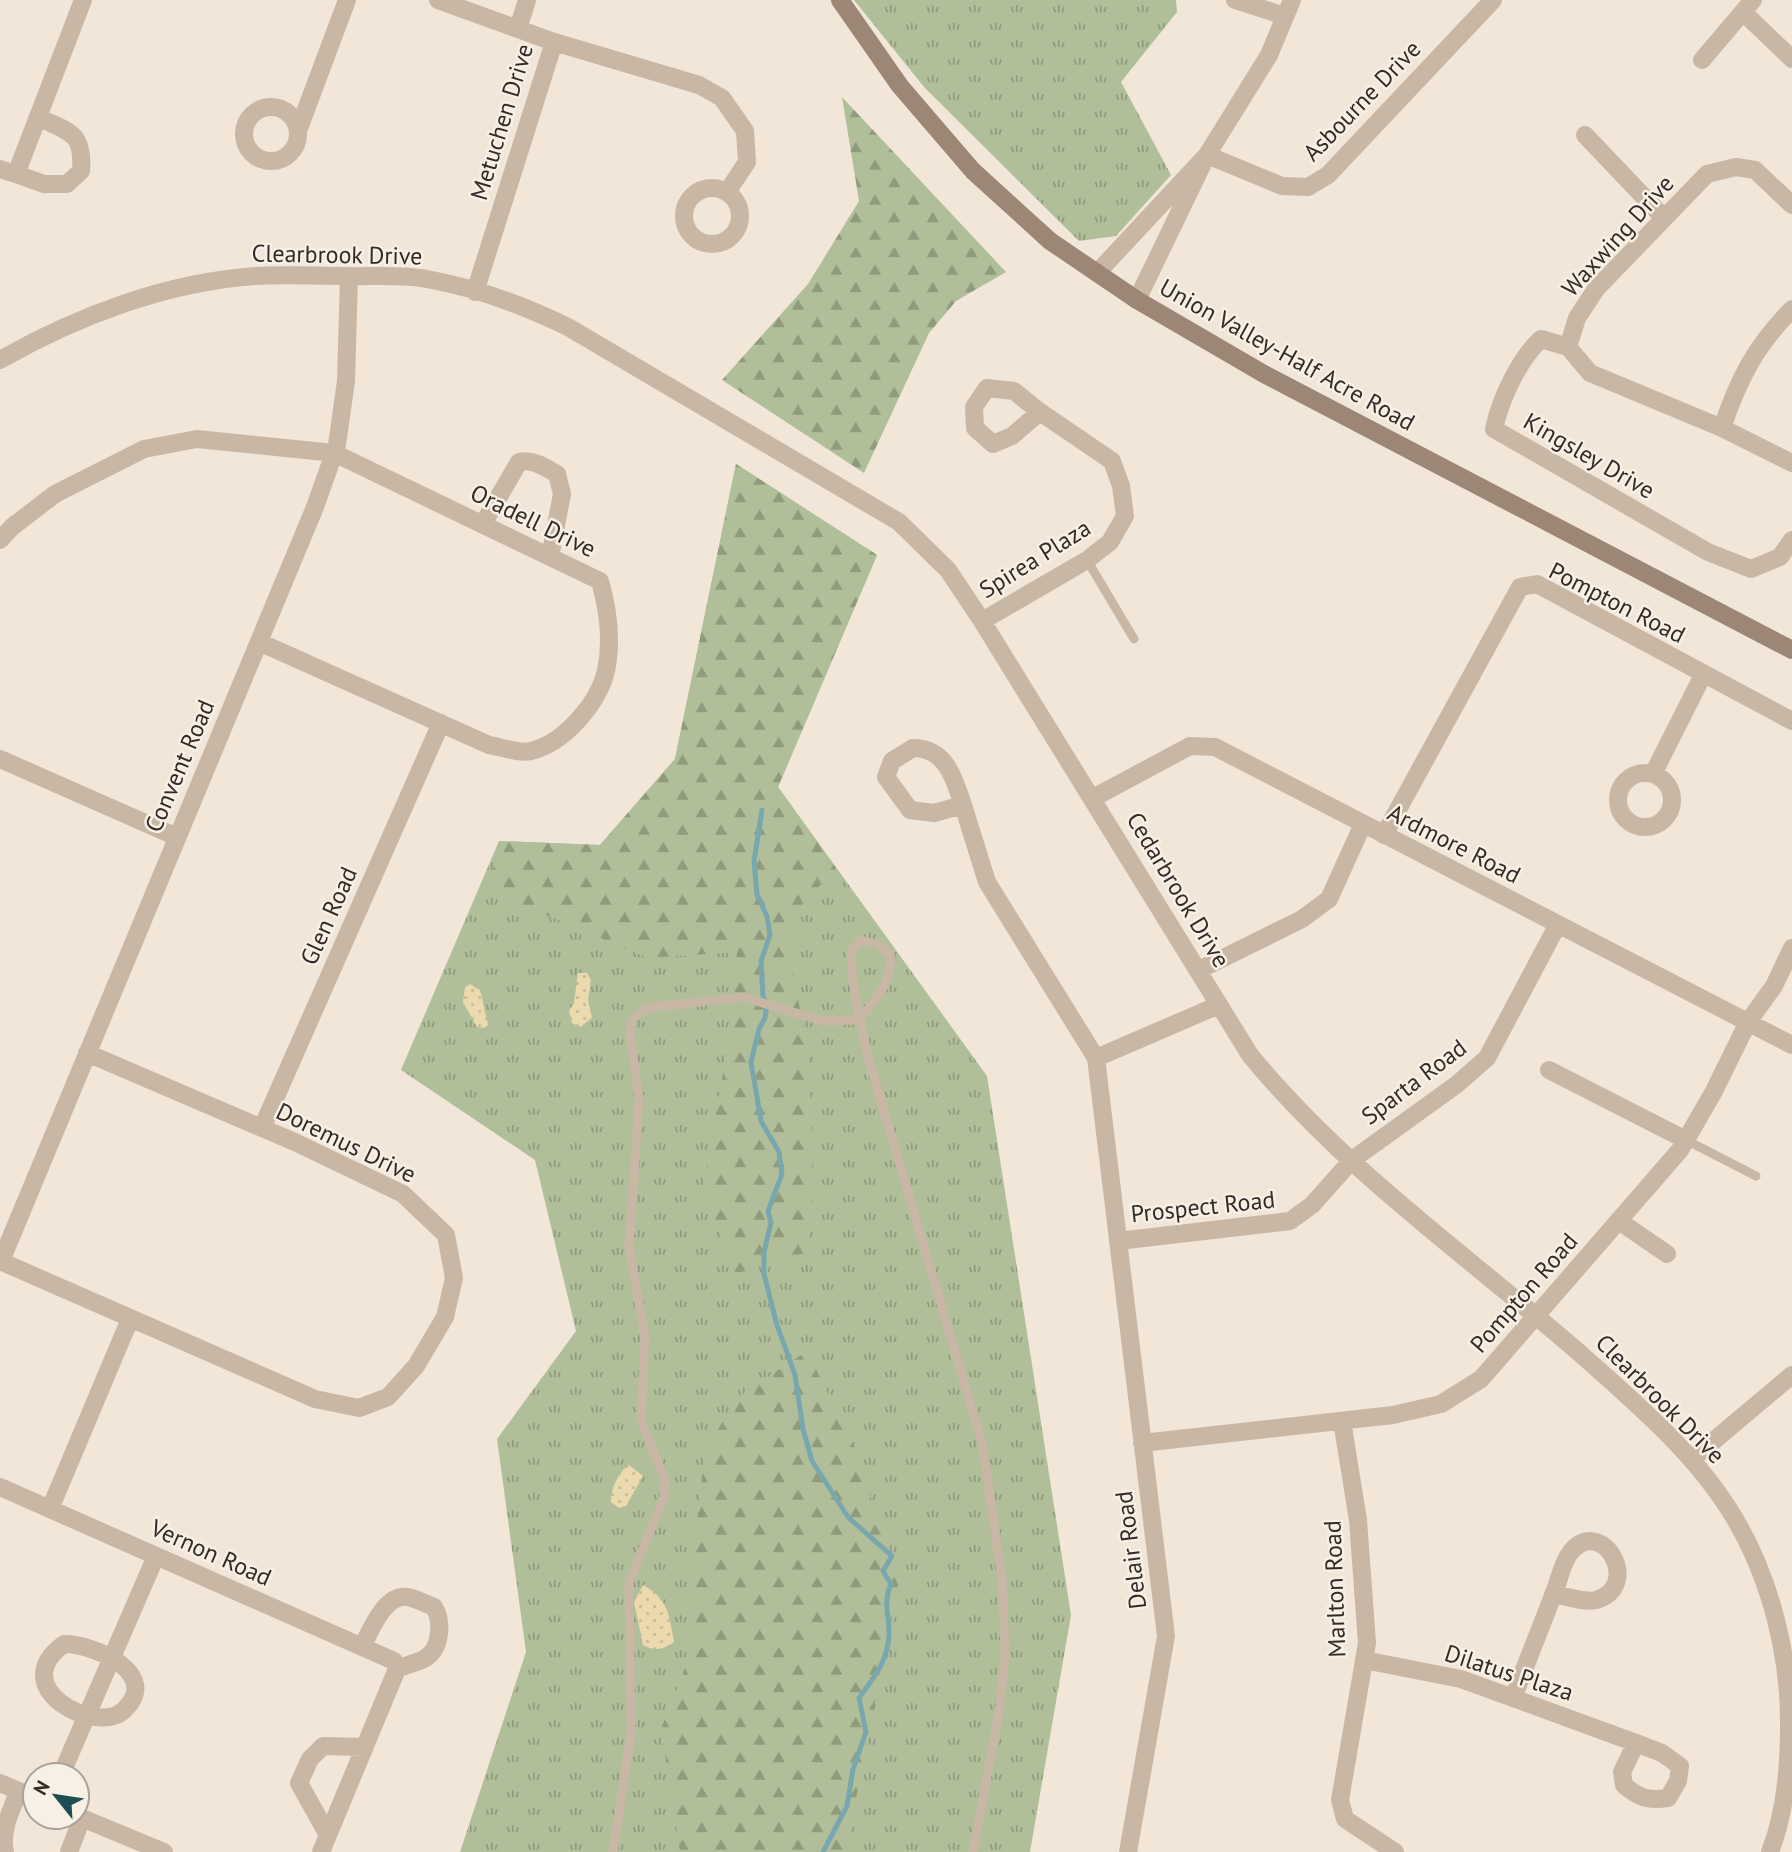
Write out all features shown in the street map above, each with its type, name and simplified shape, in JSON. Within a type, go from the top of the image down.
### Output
[{"type":"street","points":[[38,117],[76,136],[83,149],[81,171],[67,184],[44,184],[8,171],[38,117],[83,0]]},
{"type":"street","points":[[298,131],[346,0]]},
{"type":"street","name":"Metuchen Drive","points":[[438,0],[462,4],[554,42],[475,292]]},
{"type":"street","points":[[518,29],[527,0]]},
{"type":"street","name":"Union Valley-Half Acre Road","points":[[840,0],[900,86],[973,171],[1050,241],[1137,300],[1264,374],[1792,650]]},
{"type":"street","points":[[1137,300],[1207,156],[1269,55],[1288,8],[1235,0]]},
{"type":"street","name":"Asbourne Drive","points":[[1207,156],[1282,186],[1308,187],[1328,175],[1493,0]]},
{"type":"street","points":[[1702,60],[1748,6],[1792,59]]},
{"type":"street","points":[[554,42],[699,85],[722,98],[745,131],[747,162],[727,192]]},
{"type":"street","points":[[1585,135],[1664,218]]},
{"type":"street","points":[[1097,273],[1207,156]]},
{"type":"street","name":"Waxwing Drive","points":[[1568,347],[1577,318],[1596,289],[1707,174],[1735,167],[1755,170],[1792,205]]},
{"type":"street","name":"Clearbrook Drive","points":[[0,360],[33,341],[142,298],[255,276],[425,278],[525,306],[568,327],[809,469]]},
{"type":"street","name":"Convent Road","points":[[0,1261],[315,507],[334,453],[346,382],[349,276]]},
{"type":"street","points":[[1722,428],[1737,384],[1757,350],[1792,309]]},
{"type":"street","name":"Kingsley Drive","points":[[1568,347],[1541,339],[1530,349],[1497,415],[1494,429],[1708,552],[1751,569],[1780,557],[1792,540]]},
{"type":"street","points":[[1568,347],[1590,373],[1722,428],[1792,463]]},
{"type":"street","name":"Spirea Plaza","points":[[982,621],[1087,560],[1110,542],[1125,516],[1122,486],[1112,461],[1040,412]]},
{"type":"street","name":"Oradell Drive","points":[[0,540],[12,527],[55,494],[144,449],[197,439],[334,453],[600,581],[608,610],[606,672],[591,702],[562,737],[529,752],[489,745],[259,642]]},
{"type":"street","points":[[483,524],[519,462],[527,460],[541,465],[557,474],[562,494],[550,557]]},
{"type":"street","name":"Cedarbrook Drive","points":[[809,469],[899,522],[948,570],[1093,798],[1250,1055],[1289,1102],[1352,1160],[1536,1315]]},
{"type":"street","name":"Pompton Road","points":[[1384,835],[1520,587],[1537,584],[1792,721]]},
{"type":"street","points":[[1653,774],[1703,675]]},
{"type":"street","name":"Glen Road","points":[[262,1128],[441,723]]},
{"type":"street","name":"Ardmore Road","points":[[1093,798],[1190,746],[1215,747],[1792,1045]]},
{"type":"street","points":[[962,805],[933,813],[910,810],[886,777],[892,761],[913,748],[927,748],[939,755],[953,774],[987,882],[1096,1058],[1219,1005]]},
{"type":"street","points":[[0,759],[177,837]]},
{"type":"street","points":[[1199,970],[1302,919],[1329,899],[1363,824]]},
{"type":"street","name":"Sparta Road","points":[[1352,1160],[1456,1085],[1487,1058],[1558,924]]},
{"type":"street","name":"Pompton Road","points":[[1142,1443],[1393,1415],[1441,1404],[1481,1379],[1686,1140],[1748,1022],[1774,986],[1792,948]]},
{"type":"street","name":"Doremus Drive","points":[[0,1261],[315,1399],[359,1408],[388,1397],[416,1366],[445,1317],[454,1278],[446,1235],[403,1194],[262,1128],[87,1053]]},
{"type":"street","name":"Delair Road","points":[[1096,1058],[1166,1636],[1128,1852]]},
{"type":"street","points":[[1549,1070],[1686,1140]]},
{"type":"street","name":"Prospect Road","points":[[1118,1241],[1290,1221],[1312,1205],[1352,1160]]},
{"type":"street","points":[[1619,1221],[1667,1254]]},
{"type":"street","name":"Clearbrook Drive","points":[[1536,1315],[1622,1391],[1692,1459],[1736,1521],[1766,1585],[1784,1653],[1790,1707],[1789,1756],[1780,1844]]},
{"type":"street","points":[[50,1509],[130,1319]]},
{"type":"street","points":[[1692,1459],[1792,1374]]},
{"type":"street","name":"Marlton Road","points":[[1342,1421],[1358,1520],[1367,1643],[1340,1800],[1345,1819],[1395,1852]]},
{"type":"street","name":"Vernon Road","points":[[0,1487],[394,1661],[397,1669]]},
{"type":"street","points":[[67,1761],[156,1556]]},
{"type":"street","points":[[1513,1698],[1553,1594]]},
{"type":"street","points":[[321,1852],[397,1669],[427,1658],[435,1648],[439,1618],[434,1607],[407,1597],[394,1600],[383,1610],[362,1647]]},
{"type":"street","points":[[64,1644],[77,1644],[111,1658],[128,1669],[136,1679],[136,1692],[129,1705],[119,1714],[107,1718],[86,1715],[52,1696],[44,1685],[42,1669],[51,1654],[64,1644]]},
{"type":"street","name":"Dilatus Plaza","points":[[1364,1660],[1461,1679],[1636,1743]]},
{"type":"street","points":[[328,1835],[299,1783],[303,1772],[323,1746],[365,1747]]},
{"type":"street","points":[[0,1783],[21,1792]]},
{"type":"street","points":[[5,1852],[2,1845],[4,1827],[21,1803]]},
{"type":"street","points":[[91,1822],[164,1852]]},
{"type":"street","points":[[69,1852],[76,1831]]},
{"type":"lane","points":[[1087,560],[1134,639]]},
{"type":"lane","points":[[613,1852],[631,1733],[629,1582],[664,1498],[665,1480],[641,1421],[645,1336],[629,1247],[639,1099],[630,1034],[632,1020],[646,1008],[743,997],[822,1021],[859,1020],[881,993],[892,968],[890,954],[876,944],[862,940],[851,952],[855,1004],[859,1020],[982,1443],[1002,1578],[1005,1651],[1000,1706],[973,1852]]},
{"type":"lane","points":[[1686,1140],[1756,1176]]},
{"type":"green space","points":[[854,0],[1176,0],[1177,12],[1121,82],[1171,175],[1116,236],[1079,241],[924,87]]},
{"type":"green space","points":[[842,97],[1006,272],[956,301],[929,333],[864,473],[722,380],[808,284],[859,201]]},
{"type":"green space","points":[[736,464],[877,555],[778,787],[987,1076],[1071,1615],[1030,1852],[460,1852],[526,1652],[497,1439],[576,1331],[535,1160],[401,1070],[499,841],[600,845],[675,759]]},
{"type":"green space","points":[[736,464],[877,555],[778,787],[836,868],[798,909],[789,952],[808,1050],[814,1184],[808,1252],[734,1274],[703,1186],[728,1045],[737,952],[648,958],[489,891],[499,841],[600,845],[675,759]]},
{"type":"green space","points":[[807,1351],[857,1452],[898,1585],[848,1840],[843,1852],[680,1852],[661,1729],[687,1663],[694,1548],[705,1450],[738,1397]]},
{"type":"sand","points":[[578,973],[587,973],[591,980],[588,1000],[592,1018],[580,1027],[572,1023],[569,1011],[574,1003]]},
{"type":"sand","points":[[470,984],[480,990],[488,1025],[484,1028],[477,1027],[463,1002],[465,987]]},
{"type":"sand","points":[[629,1465],[643,1476],[626,1506],[619,1508],[611,1502],[612,1492],[619,1476]]},
{"type":"sand","points":[[643,1585],[658,1596],[669,1616],[674,1642],[663,1648],[655,1649],[643,1645],[634,1602]]},
{"type":"waterway","points":[[762,810],[754,861],[757,895],[767,916],[770,935],[761,961],[763,997],[767,1004],[751,1062],[761,1121],[779,1152],[782,1174],[768,1211],[771,1223],[764,1252],[764,1274],[777,1325],[795,1375],[803,1429],[812,1461],[848,1517],[892,1556],[883,1571],[891,1584],[887,1602],[889,1633],[886,1652],[880,1668],[859,1698],[866,1732],[853,1769],[847,1806],[823,1852]]}]
